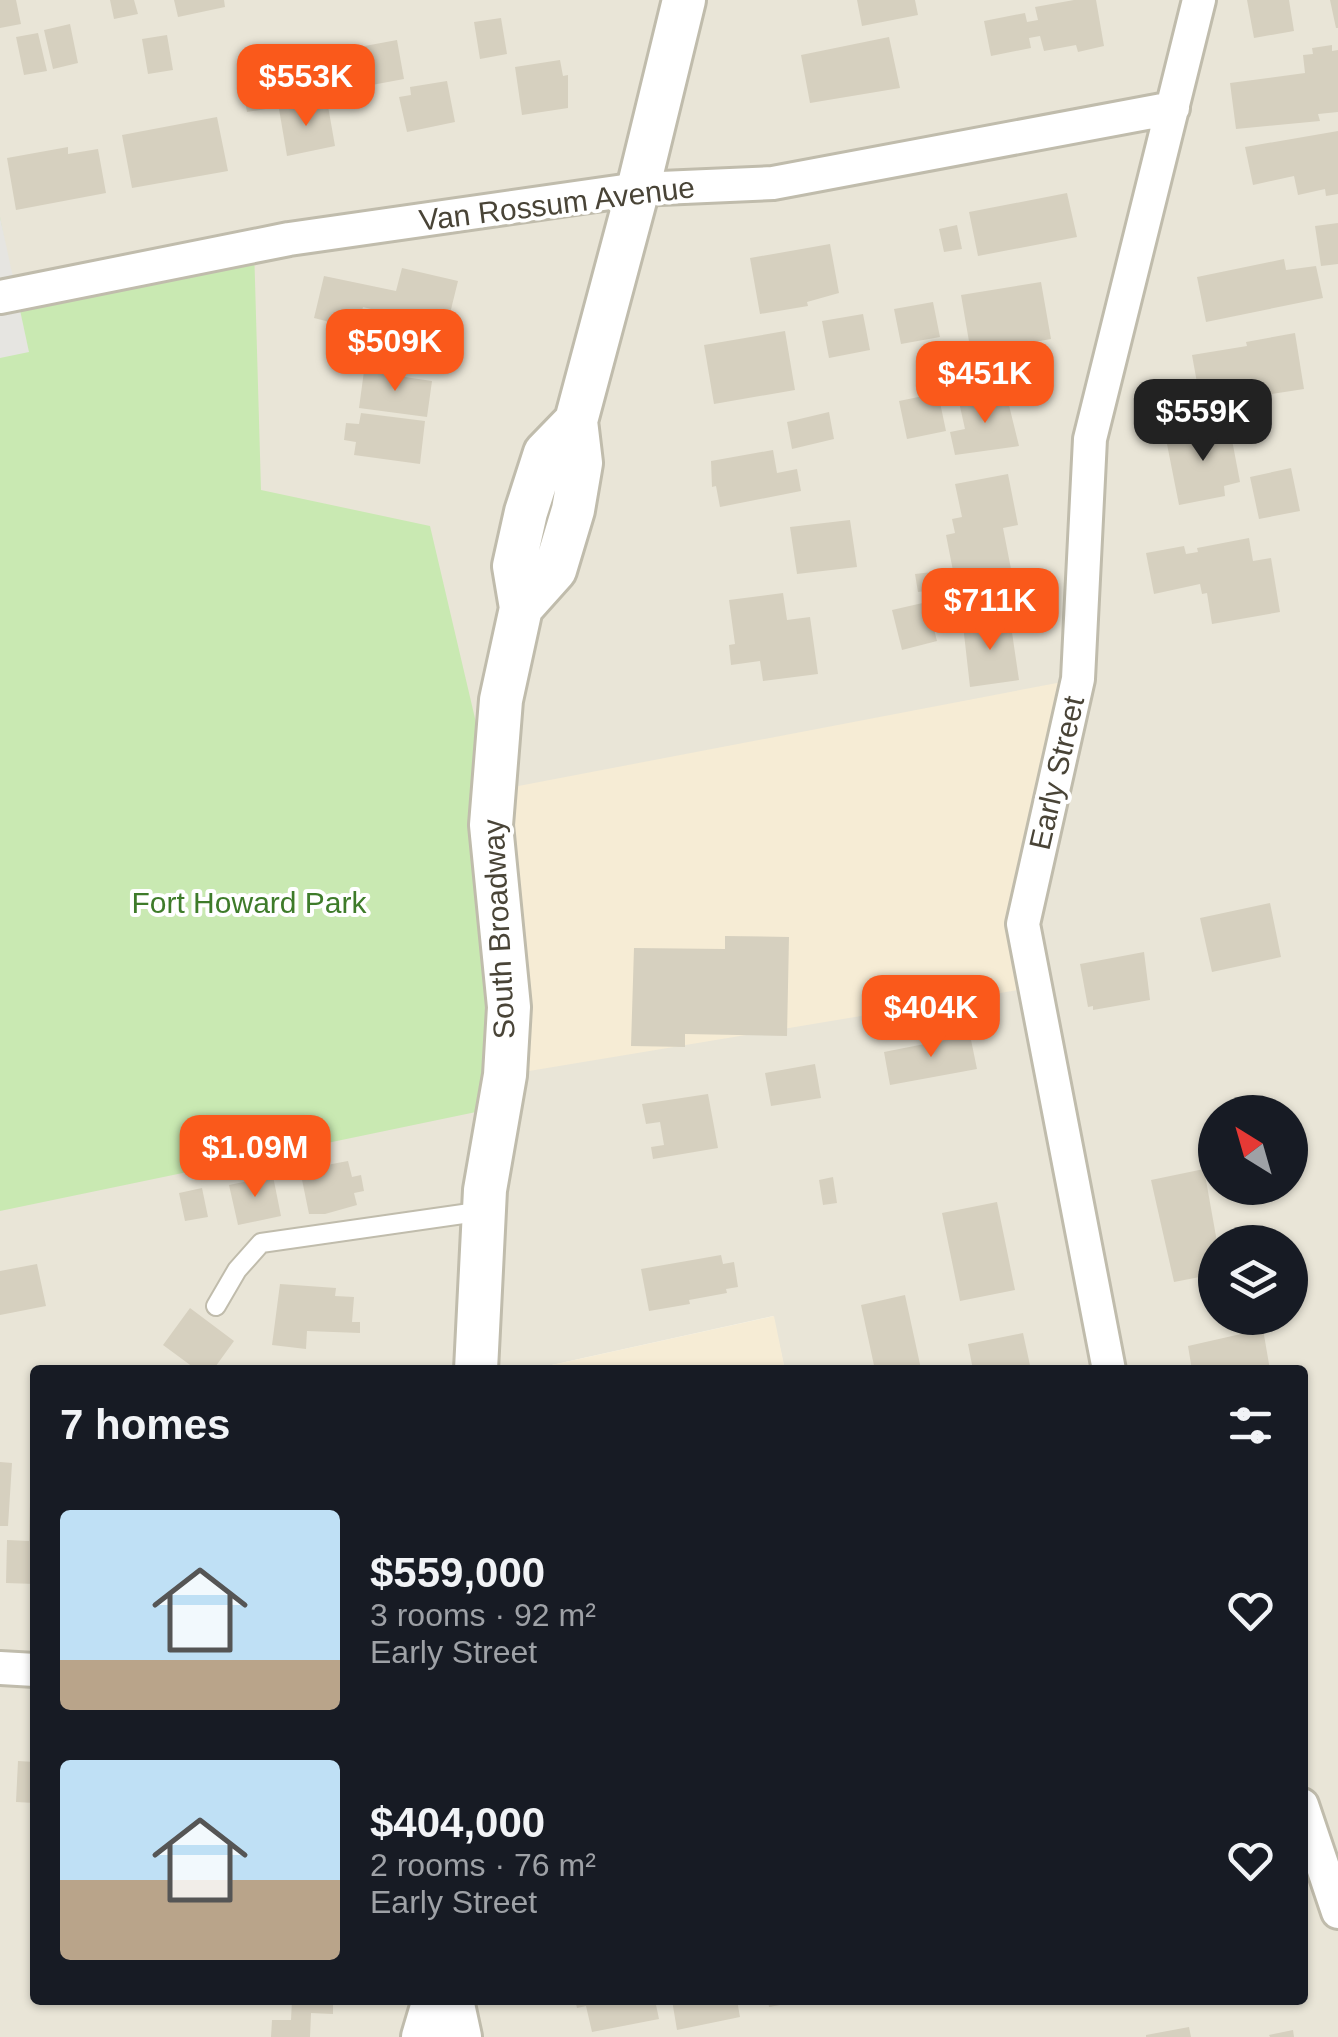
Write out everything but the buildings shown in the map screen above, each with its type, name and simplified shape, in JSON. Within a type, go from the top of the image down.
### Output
[{"type":"street","name":"South Broadway","points":[[476,1365],[484,1211],[505,1075],[509,1007],[493,856],[492,791],[501,700],[521,608],[514,566],[530,496],[545,453],[576,421],[684,0]]},
{"type":"street","name":"Early Street","points":[[1107,1365],[1023,924],[1078,679],[1090,440],[1199,0]]},
{"type":"street","name":"Van Rossum Avenue","points":[[0,297],[289,240],[638,189],[773,183],[1173,108]]},
{"type":"street","points":[[0,1668],[30,1670]]},
{"type":"street","points":[[1308,1824],[1338,1912]]},
{"type":"street","points":[[422,2037],[432,2005]]},
{"type":"street","points":[[453,2005],[460,2037]]},
{"type":"lane","points":[[216,1306],[237,1270],[260,1243],[484,1211]]},
{"type":"shaded area","points":[[0,0],[1338,0],[1338,2037],[0,2037]]},
{"type":"shaded area","points":[[0,217],[29,352],[0,358]]},
{"type":"shaded area","points":[[1078,679],[1023,923],[1036,987],[505,1075],[492,791]]},
{"type":"shaded area","points":[[774,1316],[784,1365],[552,1365]]},
{"type":"green space","name":"Fort Howard Park","points":[[0,217],[14,293],[254,246],[261,490],[430,526],[492,791],[500,1107],[0,1211]]}]
